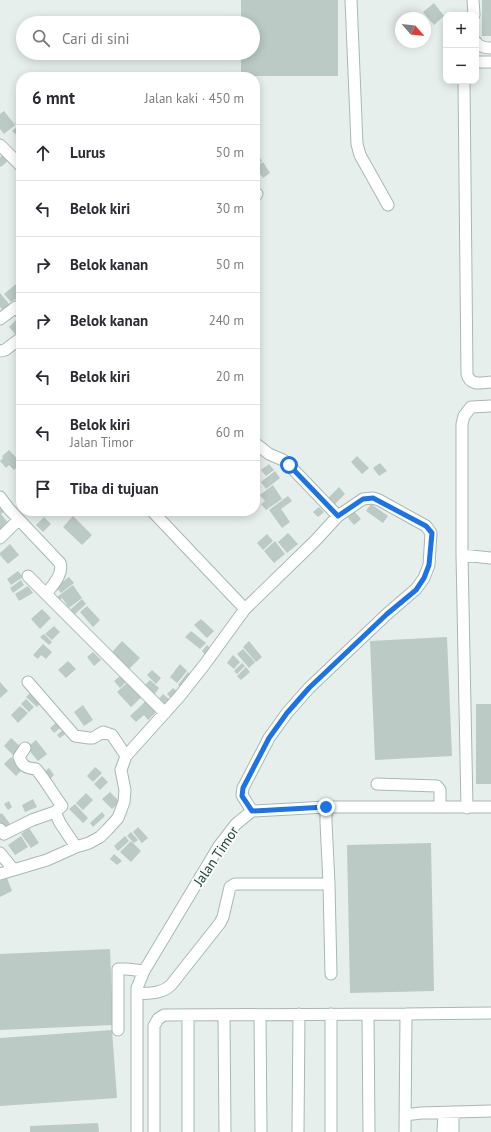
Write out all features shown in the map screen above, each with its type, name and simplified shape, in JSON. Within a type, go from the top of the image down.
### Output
[{"type":"street","points":[[351,0],[357,144],[360,155],[388,205]]},
{"type":"street","points":[[473,0],[474,12]]},
{"type":"street","points":[[479,45],[485,48],[491,48]]},
{"type":"street","points":[[479,62],[491,62]]},
{"type":"street","points":[[464,84],[467,374],[470,381],[474,383],[491,382]]},
{"type":"street","points":[[0,145],[16,161]]},
{"type":"street","points":[[0,319],[16,307]]},
{"type":"street","points":[[0,351],[5,350],[16,342]]},
{"type":"street","points":[[467,808],[462,555],[462,424],[464,416],[471,406],[491,406]]},
{"type":"street","points":[[260,447],[269,454],[283,460],[289,465],[338,516]]},
{"type":"street","points":[[0,497],[18,520],[61,566],[61,573],[46,594]]},
{"type":"street","points":[[0,874],[47,860],[100,837],[118,818],[124,802],[125,790],[121,770],[126,756],[165,713],[206,664],[245,609],[315,541],[338,516],[363,499],[373,498],[379,500],[429,529],[432,533],[429,565],[424,578],[416,590],[387,614],[309,688],[287,713],[269,738],[243,788],[242,796],[252,811],[326,807],[491,807]]},
{"type":"street","points":[[157,516],[245,609]]},
{"type":"street","points":[[0,538],[18,520]]},
{"type":"street","points":[[462,555],[491,558]]},
{"type":"street","points":[[28,576],[165,713]]},
{"type":"street","points":[[28,682],[75,736],[91,738],[101,733],[110,733],[126,756]]},
{"type":"street","points":[[0,829],[4,834],[32,820],[55,812],[62,806],[36,769],[27,768],[22,764],[19,757],[25,748]]},
{"type":"street","points":[[377,784],[437,786],[440,790],[440,807]]},
{"type":"street","points":[[326,807],[330,974]]},
{"type":"street","name":"Jalan Timor","points":[[137,1132],[137,988],[144,971],[219,846],[236,824],[252,811]]},
{"type":"street","points":[[55,812],[60,823],[76,847]]},
{"type":"street","points":[[0,853],[13,869]]},
{"type":"street","points":[[137,994],[163,990],[171,985],[220,923],[223,917],[230,887],[232,885],[329,884]]},
{"type":"street","points":[[118,1030],[118,969],[127,968],[144,971]]},
{"type":"street","points":[[154,1132],[154,1026],[158,1019],[164,1015],[224,1016],[491,1013]]},
{"type":"street","points":[[298,1132],[299,1014]]},
{"type":"street","points":[[331,1014],[331,1132]]},
{"type":"street","points":[[405,1132],[406,1014]]},
{"type":"street","points":[[260,1015],[261,1132]]},
{"type":"street","points":[[368,1015],[369,1132]]},
{"type":"street","points":[[188,1016],[188,1132]]},
{"type":"street","points":[[224,1016],[225,1132]]},
{"type":"street","points":[[405,1115],[491,1111]]},
{"type":"street","points":[[443,1132],[448,1112]]},
{"type":"street","points":[[448,1112],[453,1132]]},
{"type":"building","points":[[241,0],[338,0],[338,76],[260,76],[260,72],[241,72],[241,60],[260,60],[260,16],[241,16]]},
{"type":"building","points":[[482,0],[491,0],[491,36],[482,36]]},
{"type":"building","points":[[434,3],[443,17],[434,25],[431,21],[431,12],[423,12]]},
{"type":"building","points":[[4,111],[15,125],[4,134],[0,129],[0,114]]},
{"type":"building","points":[[16,128],[16,134],[12,131]]},
{"type":"building","points":[[3,155],[8,161],[1,167],[0,157]]},
{"type":"building","points":[[263,162],[270,173],[263,178],[260,174],[260,164]]},
{"type":"building","points":[[16,284],[16,300],[15,299],[11,302],[4,294]]},
{"type":"building","points":[[0,293],[10,305],[3,310],[0,307]]},
{"type":"building","points":[[16,320],[16,335],[9,327]]},
{"type":"building","points":[[9,450],[16,458],[16,468],[14,470],[9,465],[6,468],[0,461],[3,458],[2,456]]},
{"type":"building","points":[[357,456],[369,468],[362,474],[351,462]]},
{"type":"building","points":[[380,463],[387,471],[379,476],[373,468]]},
{"type":"building","points":[[269,464],[274,470],[266,476],[261,470]]},
{"type":"building","points":[[275,471],[280,478],[266,489],[261,482]]},
{"type":"building","points":[[273,485],[282,499],[266,510],[261,504],[265,501],[260,495]]},
{"type":"building","points":[[339,487],[345,494],[335,504],[328,498]]},
{"type":"building","points":[[288,496],[292,501],[281,509],[290,522],[282,528],[269,510]]},
{"type":"building","points":[[371,504],[388,516],[383,523],[366,511]]},
{"type":"building","points":[[1,507],[5,511],[1,514],[8,523],[0,530],[0,508]]},
{"type":"building","points":[[319,507],[324,512],[318,517],[313,512]]},
{"type":"building","points":[[354,511],[361,519],[354,525],[348,518]]},
{"type":"building","points":[[73,516],[92,535],[82,545],[63,527]]},
{"type":"building","points":[[44,517],[51,524],[43,532],[36,525]]},
{"type":"building","points":[[288,533],[298,544],[287,553],[278,542]]},
{"type":"building","points":[[267,534],[273,541],[263,550],[257,543]]},
{"type":"building","points":[[275,541],[285,554],[274,563],[264,551]]},
{"type":"building","points":[[10,544],[19,555],[8,564],[0,553]]},
{"type":"building","points":[[18,571],[23,577],[11,585],[7,579]]},
{"type":"building","points":[[69,577],[74,583],[61,593],[56,587]]},
{"type":"building","points":[[21,580],[24,585],[13,593],[10,588]]},
{"type":"building","points":[[73,585],[82,598],[69,608],[62,598],[60,600],[57,597]]},
{"type":"building","points":[[28,586],[33,593],[19,601],[15,594]]},
{"type":"building","points":[[82,599],[86,604],[74,615],[70,610]]},
{"type":"building","points":[[87,606],[100,620],[93,627],[80,612]]},
{"type":"building","points":[[42,609],[51,618],[40,629],[31,619]]},
{"type":"building","points":[[201,619],[214,631],[207,638],[194,625]]},
{"type":"building","points":[[54,626],[60,632],[52,640],[45,634]]},
{"type":"building","points":[[191,631],[206,643],[200,649],[185,637]]},
{"type":"building","points":[[44,634],[52,642],[49,645],[40,637]]},
{"type":"building","points":[[447,637],[452,756],[375,760],[370,641]]},
{"type":"building","points":[[122,641],[140,658],[129,669],[112,652]]},
{"type":"building","points":[[249,641],[262,657],[256,662],[243,647]]},
{"type":"building","points":[[43,644],[52,652],[46,659],[41,655],[38,659],[33,655]]},
{"type":"building","points":[[207,645],[212,650],[206,656],[202,651]]},
{"type":"building","points":[[243,649],[255,662],[249,668],[237,654]]},
{"type":"building","points":[[93,652],[101,660],[94,666],[87,657]]},
{"type":"building","points":[[233,655],[240,662],[234,669],[227,663]]},
{"type":"building","points":[[68,661],[76,669],[66,678],[58,670]]},
{"type":"building","points":[[242,663],[245,666],[237,674],[234,671]]},
{"type":"building","points":[[180,664],[187,671],[177,683],[170,677]]},
{"type":"building","points":[[246,667],[250,672],[241,680],[237,676]]},
{"type":"building","points":[[152,670],[161,678],[156,684],[147,675]]},
{"type":"building","points":[[188,672],[194,677],[184,689],[178,685]]},
{"type":"building","points":[[120,676],[126,682],[120,688],[114,681]]},
{"type":"building","points":[[130,680],[144,695],[131,707],[117,692]]},
{"type":"building","points":[[150,680],[159,688],[154,695],[144,686]]},
{"type":"building","points":[[0,682],[8,691],[0,698]]},
{"type":"building","points":[[173,688],[179,693],[173,700],[167,694]]},
{"type":"building","points":[[32,691],[42,701],[37,707],[26,697]]},
{"type":"building","points":[[163,694],[169,699],[162,706],[157,701]]},
{"type":"building","points":[[26,699],[34,707],[29,712],[21,704]]},
{"type":"building","points":[[148,699],[158,710],[148,720],[144,715],[136,722],[130,716]]},
{"type":"building","points":[[476,704],[491,704],[491,784],[476,784]]},
{"type":"building","points":[[83,705],[93,720],[84,726],[74,712]]},
{"type":"building","points":[[20,706],[28,713],[18,723],[11,715]]},
{"type":"building","points":[[59,720],[64,725],[54,733],[50,728]]},
{"type":"building","points":[[66,727],[69,731],[60,738],[57,735]]},
{"type":"building","points":[[11,738],[22,748],[14,756],[4,746]]},
{"type":"building","points":[[36,740],[47,754],[38,761],[27,748]]},
{"type":"building","points":[[11,757],[23,769],[16,776],[4,764]]},
{"type":"building","points":[[95,767],[102,773],[93,782],[87,776]]},
{"type":"building","points":[[49,768],[54,775],[50,779],[44,772]]},
{"type":"building","points":[[102,776],[108,782],[100,790],[94,784]]},
{"type":"building","points":[[110,792],[120,802],[112,809],[102,799]]},
{"type":"building","points":[[86,793],[93,800],[83,810],[76,803]]},
{"type":"building","points":[[33,799],[37,807],[25,812],[22,805]]},
{"type":"building","points":[[9,801],[12,807],[8,810],[4,804]]},
{"type":"building","points":[[75,804],[88,818],[83,823],[69,809]]},
{"type":"building","points":[[102,812],[105,816],[93,827],[90,823]]},
{"type":"building","points":[[2,813],[10,824],[1,830],[0,814]]},
{"type":"building","points":[[138,827],[148,838],[142,843],[133,832]]},
{"type":"building","points":[[29,828],[39,843],[31,848],[21,834]]},
{"type":"building","points":[[131,832],[138,840],[134,843],[127,836]]},
{"type":"building","points":[[21,836],[28,847],[15,855],[8,845]]},
{"type":"building","points":[[125,836],[129,841],[118,851],[114,846]]},
{"type":"building","points":[[131,841],[141,851],[131,862],[120,852]]},
{"type":"building","points":[[431,843],[434,991],[350,993],[347,845]]},
{"type":"building","points":[[114,854],[122,861],[117,865],[110,859]]},
{"type":"building","points":[[7,878],[12,891],[0,897],[0,881]]},
{"type":"building","points":[[110,949],[113,1025],[0,1030],[0,954]]},
{"type":"building","points":[[112,1030],[117,1098],[0,1106],[0,1038]]},
{"type":"building","points":[[98,1123],[99,1132],[30,1132],[30,1126]]},
{"type":"route","points":[[289,465],[338,516],[363,499],[373,498],[426,526],[432,533],[429,565],[424,578],[416,590],[387,614],[309,688],[287,713],[269,738],[243,788],[242,796],[252,811],[326,807]]}]
